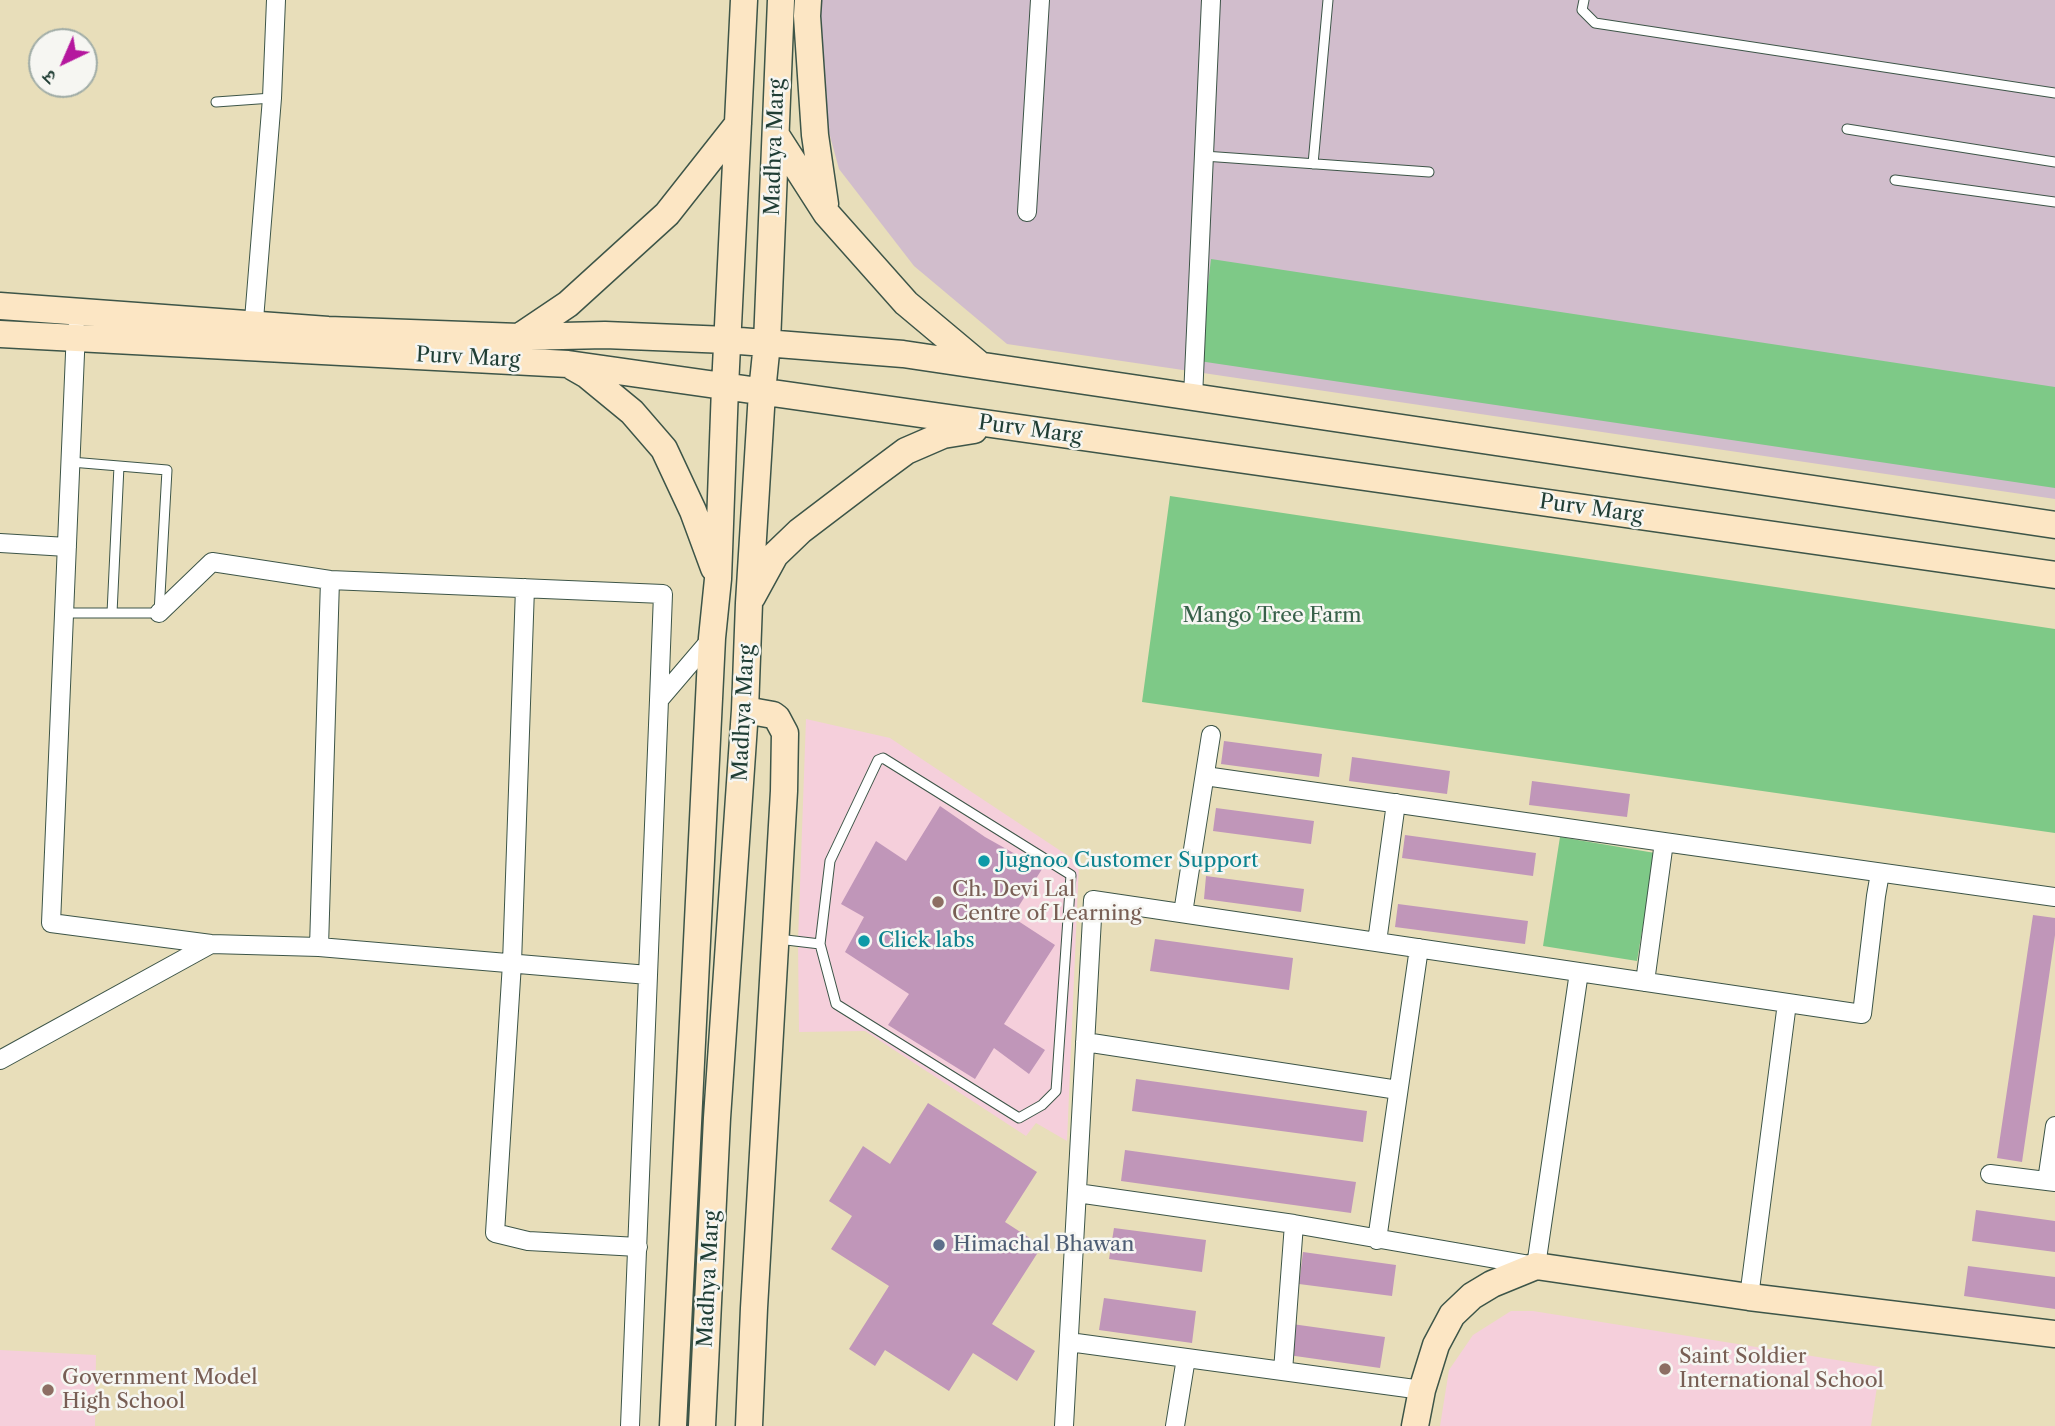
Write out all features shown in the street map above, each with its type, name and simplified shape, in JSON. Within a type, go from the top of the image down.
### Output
[{"type":"main road","name":"Madhya Marg","points":[[673,1426],[712,638],[718,579],[744,0]]},
{"type":"main road","name":"Madhya Marg","points":[[702,1426],[717,1118],[767,343],[781,0]]},
{"type":"main road","points":[[808,0],[815,135],[826,212]]},
{"type":"main road","points":[[519,337],[568,304],[667,214],[738,124]]},
{"type":"main road","points":[[776,135],[826,212],[906,303],[981,365]]},
{"type":"main road","name":"Purv Marg","points":[[0,306],[77,310],[253,335],[568,364],[2055,575]]},
{"type":"main road","name":"Purv Marg","points":[[0,334],[76,339],[253,335],[328,330],[519,337],[605,335],[727,340],[903,354],[2055,525]]},
{"type":"main road","points":[[568,364],[587,375],[632,412],[664,449],[693,511],[718,579]]},
{"type":"main road","points":[[749,603],[775,555],[800,531],[906,451],[943,435],[1000,425]]},
{"type":"main road","points":[[745,710],[773,715],[785,733],[749,1426]]},
{"type":"main road","points":[[1415,1426],[1422,1390],[1436,1345],[1452,1315],[1472,1296],[1492,1284],[1536,1266],[1749,1297],[2055,1334]]},
{"type":"street","points":[[253,335],[272,98],[276,0]]},
{"type":"street","points":[[1027,212],[1040,0]]},
{"type":"street","points":[[1193,397],[1212,0]]},
{"type":"street","points":[[77,310],[51,923],[211,944],[319,947],[648,975]]},
{"type":"street","points":[[0,543],[67,547]]},
{"type":"street","points":[[159,613],[212,562],[330,580],[663,594],[630,1426]]},
{"type":"street","points":[[319,947],[330,580]]},
{"type":"street","points":[[525,588],[512,963],[495,1233],[528,1241],[638,1247]]},
{"type":"street","points":[[659,700],[712,638]]},
{"type":"street","points":[[1183,913],[1211,735]]},
{"type":"street","points":[[1205,776],[2055,897]]},
{"type":"street","points":[[1377,942],[1396,803]]},
{"type":"street","points":[[1645,982],[1664,842]]},
{"type":"street","points":[[1064,1426],[1093,900],[1862,1014],[1880,873]]},
{"type":"street","points":[[0,1060],[211,944]]},
{"type":"street","points":[[1377,1240],[1419,948]]},
{"type":"street","points":[[1077,1193],[1294,1224],[1536,1266],[1579,972]]},
{"type":"street","points":[[1749,1297],[1787,1003]]},
{"type":"street","points":[[1085,1042],[1398,1090]]},
{"type":"street","points":[[1990,1174],[2051,1182],[2055,1126]]},
{"type":"street","points":[[1283,1371],[1294,1224]]},
{"type":"street","points":[[1069,1342],[1422,1390]]},
{"type":"street","points":[[1175,1426],[1186,1357]]},
{"type":"lane","points":[[1313,164],[1328,0]]},
{"type":"lane","points":[[1584,0],[1582,10],[1595,23],[2055,93]]},
{"type":"lane","points":[[216,102],[272,98]]},
{"type":"lane","points":[[1847,129],[2055,162]]},
{"type":"lane","points":[[1204,156],[1429,172]]},
{"type":"lane","points":[[1895,180],[2055,202]]},
{"type":"lane","points":[[64,613],[159,613],[167,470],[71,463]]},
{"type":"lane","points":[[112,613],[119,466]]},
{"type":"lane","points":[[883,758],[1071,875],[1056,1091],[1042,1105],[1020,1118],[836,1004],[820,944],[830,861],[878,760],[883,758]]},
{"type":"lane","points":[[776,938],[820,944]]},
{"type":"shaded area","points":[[815,0],[2055,0],[2055,499],[1007,344],[914,266],[839,169],[812,70]]},
{"type":"shaded area","name":"Ch. Devi Lal Centre of Learning","points":[[806,719],[890,738],[1079,863],[1067,1141],[1036,1123],[1026,1136],[865,1031],[799,1032],[798,941]]},
{"type":"shaded area","name":"Saint Soldier International School","points":[[1511,1311],[1533,1311],[1880,1367],[1871,1426],[1440,1426],[1449,1370],[1473,1335]]},
{"type":"shaded area","name":"Government Model High School","points":[[0,1350],[96,1355],[95,1426],[0,1426]]},
{"type":"green space","points":[[1211,259],[2055,387],[2055,488],[1199,361]]},
{"type":"green space","name":"Mango Tree Farm","points":[[1170,496],[2055,629],[2055,833],[1142,702]]},
{"type":"green space","points":[[1560,837],[1655,853],[1637,961],[1543,946]]},
{"type":"building","points":[[1224,741],[1322,754],[1319,777],[1221,764]]},
{"type":"building","points":[[1352,757],[1450,771],[1447,794],[1349,781]]},
{"type":"building","points":[[1532,781],[1630,794],[1627,817],[1529,805]]},
{"type":"building","points":[[940,806],[985,837],[1042,869],[1012,917],[1055,945],[1004,1024],[1045,1050],[1029,1074],[994,1048],[975,1079],[888,1025],[909,994],[845,952],[864,917],[841,904],[876,841],[906,861]]},
{"type":"building","points":[[1216,808],[1314,821],[1311,844],[1213,831]]},
{"type":"building","points":[[1405,835],[1536,853],[1533,876],[1402,858]]},
{"type":"building","points":[[1206,876],[1304,889],[1301,912],[1204,899]]},
{"type":"building","points":[[1398,904],[1528,921],[1525,944],[1395,927]]},
{"type":"building","points":[[2033,915],[2055,918],[2055,935],[2022,1162],[1997,1158]]},
{"type":"building","points":[[1155,939],[1293,958],[1289,990],[1150,971]]},
{"type":"building","points":[[1136,1079],[1367,1111],[1363,1142],[1132,1111]]},
{"type":"building","points":[[928,1103],[1037,1172],[1005,1222],[1042,1246],[992,1324],[1035,1351],[1017,1381],[973,1353],[949,1391],[885,1350],[875,1366],[849,1349],[889,1286],[831,1249],[852,1216],[829,1201],[863,1146],[890,1164]]},
{"type":"building","points":[[1125,1150],[1356,1182],[1351,1213],[1121,1181]]},
{"type":"building","points":[[1976,1210],[2055,1221],[2055,1252],[1972,1241]]},
{"type":"building","points":[[1114,1228],[1206,1240],[1202,1272],[1109,1259]]},
{"type":"building","points":[[1303,1252],[1396,1265],[1392,1296],[1299,1284]]},
{"type":"building","points":[[1968,1266],[2055,1277],[2055,1309],[1964,1296]]},
{"type":"building","points":[[1104,1298],[1196,1311],[1192,1343],[1099,1330]]},
{"type":"building","points":[[1292,1324],[1385,1337],[1380,1368],[1288,1355]]},
{"type":"place","name":"Jugnoo Customer Support","points":[[984,861]]},
{"type":"place","name":"Ch. Devi Lal Centre of Learning","points":[[938,902]]},
{"type":"place","name":"Click labs","points":[[864,941]]},
{"type":"place","name":"Himachal Bhawan","points":[[939,1245]]},
{"type":"place","name":"Saint Soldier International School","points":[[1665,1369]]},
{"type":"place","name":"Government Model High School","points":[[48,1390]]}]
